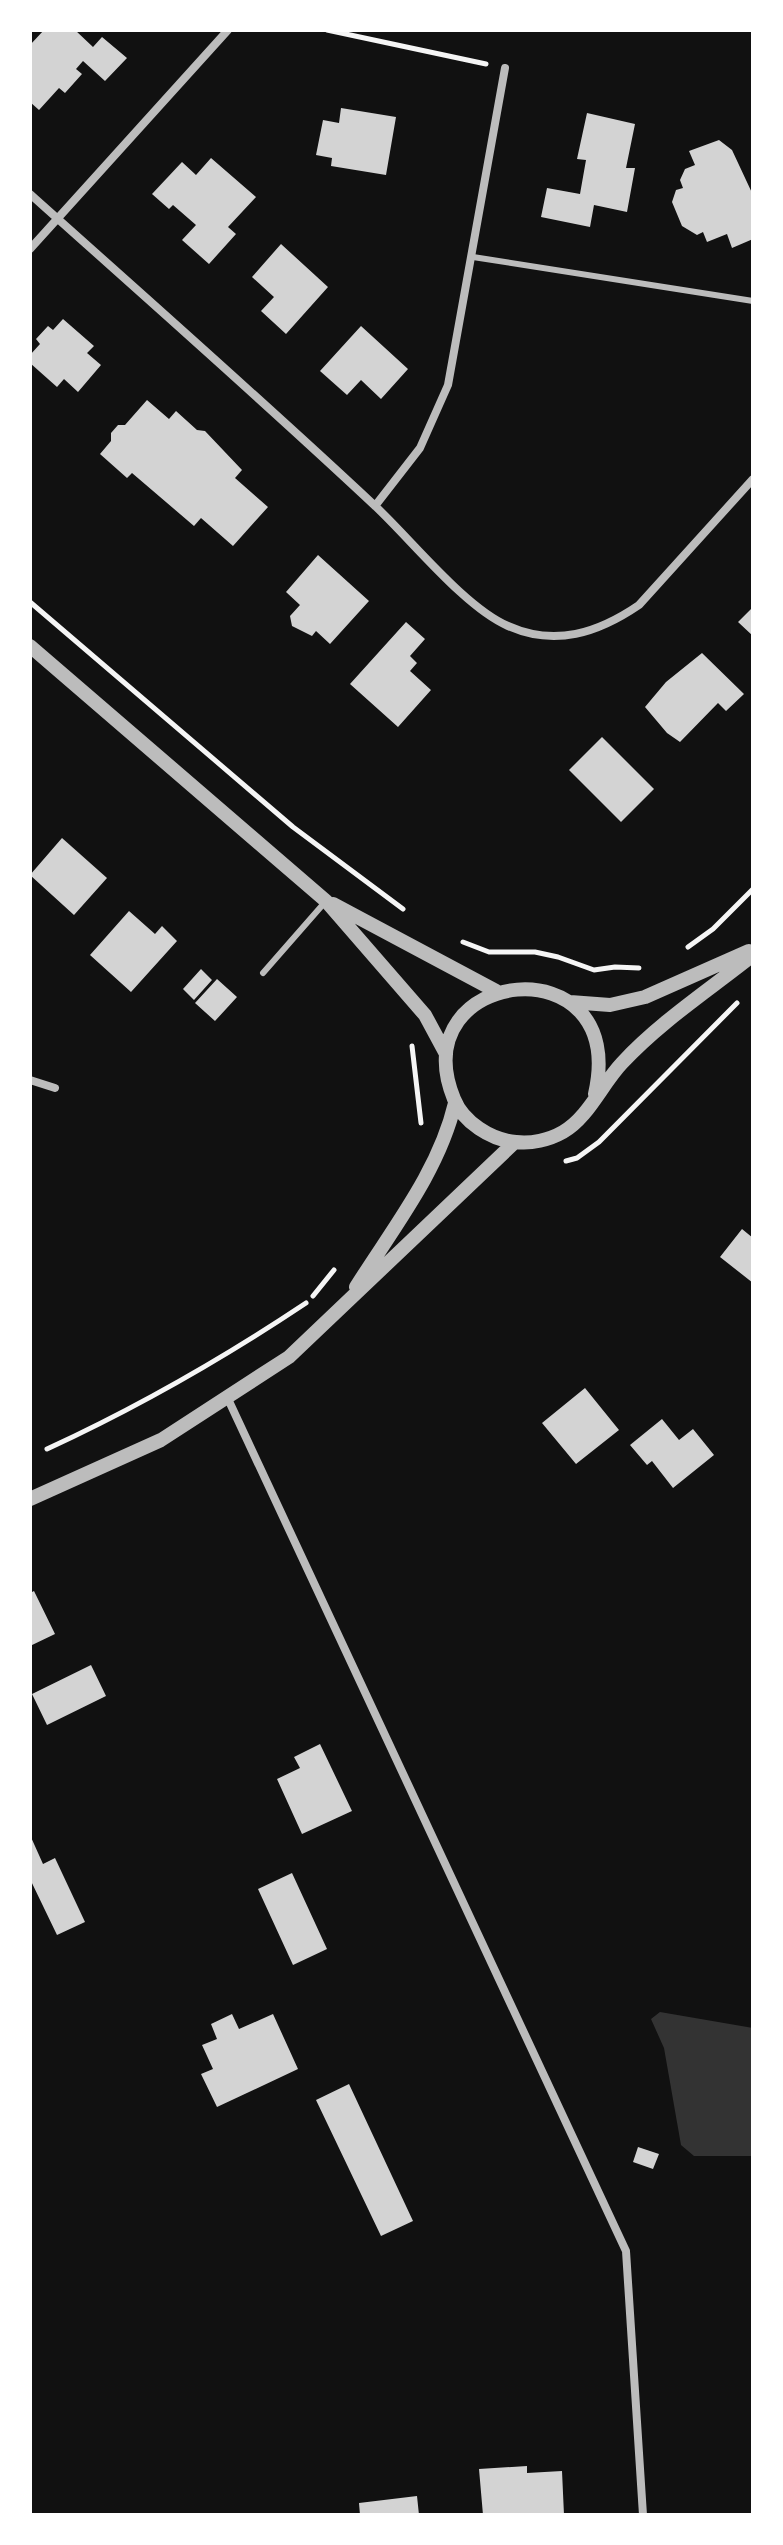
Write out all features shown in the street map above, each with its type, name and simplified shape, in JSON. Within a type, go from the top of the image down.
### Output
[{"type":"street","points":[[30,249],[228,30]]},
{"type":"street","points":[[375,506],[420,448],[448,385],[505,68]]},
{"type":"street","points":[[30,194],[375,506],[454,586],[505,625],[553,638],[588,633],[619,619],[639,605],[753,479]]},
{"type":"street","points":[[30,646],[326,901],[425,1015],[446,1054]]},
{"type":"street","points":[[326,901],[496,991]]},
{"type":"street","points":[[570,1002],[610,1005],[645,997],[753,952]]},
{"type":"street","points":[[595,1094],[601,1069],[599,1044],[588,1021],[570,1002],[547,990],[521,987],[496,991],[478,1001],[462,1016],[452,1033],[446,1054],[447,1079],[455,1103],[481,1129],[515,1142],[540,1141],[563,1132],[582,1116],[595,1094],[623,1062],[753,952]]},
{"type":"street","points":[[30,1080],[55,1088]]},
{"type":"street","points":[[345,1304],[429,1172],[447,1139],[455,1103]]},
{"type":"street","points":[[30,1499],[161,1440],[289,1357],[515,1142]]},
{"type":"street","points":[[228,1399],[626,2251],[643,2515]]},
{"type":"lane","points":[[473,257],[753,301]]},
{"type":"lane","points":[[263,973],[326,901]]},
{"type":"path","points":[[327,30],[505,68]]},
{"type":"path","points":[[30,602],[293,827],[406,912]]},
{"type":"path","points":[[676,954],[713,929],[753,889]]},
{"type":"path","points":[[459,940],[489,952],[535,952],[594,970],[615,967],[634,970],[648,965]]},
{"type":"path","points":[[680,1062],[746,994]]},
{"type":"path","points":[[411,1032],[423,1132]]},
{"type":"path","points":[[47,1449],[120,1415],[210,1366],[308,1301],[339,1264]]},
{"type":"shaded area","points":[[660,2012],[753,2028],[753,2156],[694,2156],[681,2145],[664,2048],[651,2019]]},
{"type":"building","points":[[44,30],[75,30],[93,47],[102,37],[127,58],[105,81],[83,61],[76,69],[82,74],[65,93],[59,88],[39,110],[30,102],[30,45]]},
{"type":"building","points":[[341,108],[396,117],[386,175],[331,166],[332,158],[316,155],[323,120],[339,123]]},
{"type":"building","points":[[587,113],[635,124],[626,168],[635,168],[627,212],[594,205],[590,227],[541,217],[547,188],[580,194],[586,160],[577,159]]},
{"type":"building","points":[[719,140],[732,150],[753,195],[753,239],[732,248],[727,234],[707,242],[703,232],[697,235],[682,226],[672,202],[676,190],[683,188],[680,180],[685,169],[695,165],[689,151]]},
{"type":"building","points":[[211,158],[256,197],[228,227],[236,234],[209,264],[182,240],[196,225],[173,205],[169,209],[152,194],[182,162],[196,175]]},
{"type":"building","points":[[281,244],[328,287],[286,334],[261,311],[274,297],[252,277]]},
{"type":"building","points":[[63,319],[94,346],[87,353],[101,365],[78,392],[64,379],[57,387],[30,363],[30,355],[40,344],[36,339],[48,326],[53,330]]},
{"type":"building","points":[[361,326],[408,369],[381,399],[361,380],[347,395],[320,371]]},
{"type":"building","points":[[147,400],[169,419],[176,411],[197,430],[205,431],[242,470],[235,478],[268,507],[233,546],[201,518],[194,526],[132,473],[127,478],[100,454],[111,441],[111,433],[118,425],[125,425]]},
{"type":"building","points":[[318,555],[369,601],[330,644],[316,631],[312,636],[292,626],[290,616],[300,605],[286,592]]},
{"type":"building","points":[[753,607],[753,636],[738,622]]},
{"type":"building","points":[[406,622],[425,639],[410,656],[417,663],[410,671],[431,690],[398,727],[350,684]]},
{"type":"building","points":[[702,653],[744,694],[726,711],[718,703],[680,742],[667,733],[645,707],[666,682]]},
{"type":"building","points":[[602,737],[654,789],[621,822],[569,770]]},
{"type":"building","points":[[62,838],[107,878],[74,915],[30,875]]},
{"type":"building","points":[[129,911],[155,934],[162,926],[177,941],[131,992],[90,955]]},
{"type":"building","points":[[201,969],[212,980],[194,1000],[183,989]]},
{"type":"building","points":[[217,979],[237,997],[215,1021],[195,1003]]},
{"type":"building","points":[[742,1229],[753,1238],[753,1283],[720,1257]]},
{"type":"building","points":[[585,1388],[619,1430],[576,1464],[542,1423]]},
{"type":"building","points":[[662,1419],[679,1440],[693,1429],[714,1455],[673,1488],[652,1461],[647,1465],[630,1445]]},
{"type":"building","points":[[34,1591],[55,1634],[30,1646],[30,1593]]},
{"type":"building","points":[[91,1665],[106,1696],[47,1725],[32,1694]]},
{"type":"building","points":[[320,1744],[352,1811],[302,1834],[277,1779],[300,1768],[294,1757]]},
{"type":"building","points":[[30,1835],[43,1864],[55,1858],[85,1922],[57,1935],[30,1879]]},
{"type":"building","points":[[292,1873],[327,1949],[293,1965],[258,1889]]},
{"type":"building","points":[[232,2014],[239,2029],[273,2014],[298,2069],[217,2107],[201,2074],[213,2069],[202,2045],[217,2039],[211,2024]]},
{"type":"building","points":[[349,2084],[413,2221],[381,2236],[316,2100]]},
{"type":"building","points":[[638,2147],[659,2154],[653,2169],[633,2162]]},
{"type":"building","points":[[527,2466],[527,2473],[562,2471],[564,2515],[483,2515],[479,2469]]},
{"type":"building","points":[[417,2496],[419,2515],[360,2515],[359,2503]]}]
